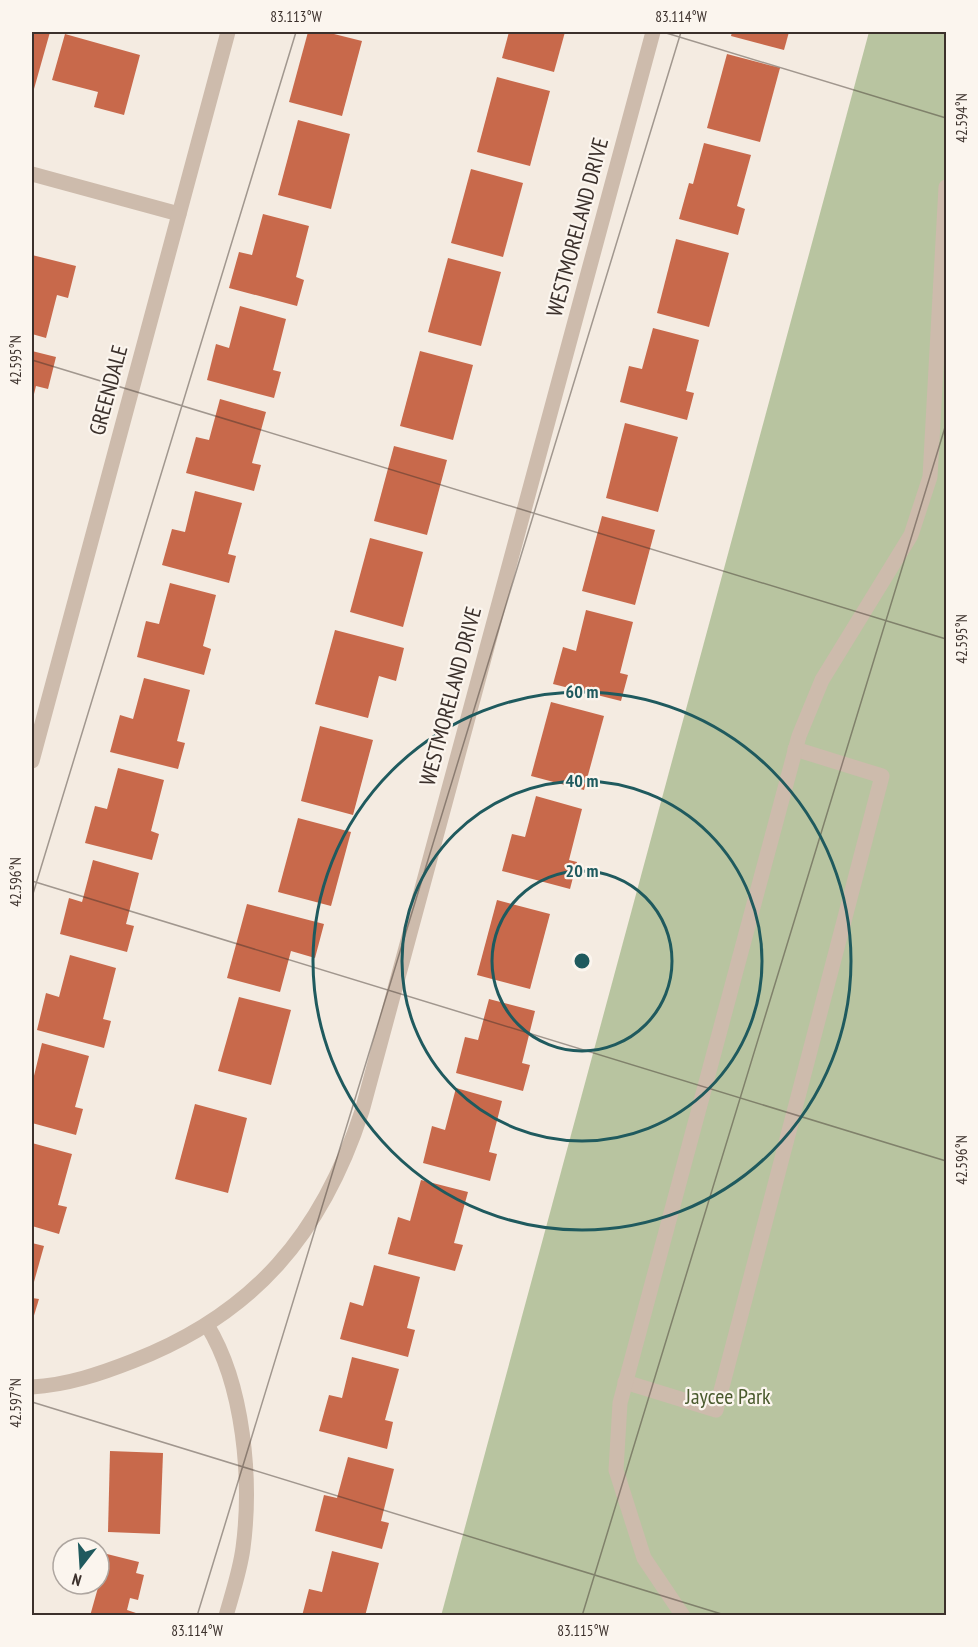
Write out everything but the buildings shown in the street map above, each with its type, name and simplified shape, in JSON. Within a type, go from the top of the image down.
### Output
[{"type":"street","name":"GREENDALE","points":[[32,761],[228,32]]},
{"type":"street","name":"WESTMORELAND DRIVE","points":[[32,1386],[74,1381],[116,1368],[176,1342],[233,1307],[254,1289],[287,1254],[331,1190],[349,1152],[365,1100],[653,32]]},
{"type":"street","points":[[32,174],[179,214]]},
{"type":"street","points":[[683,1616],[644,1558],[616,1470],[620,1403],[799,736],[822,680],[911,535],[930,477],[946,187]]},
{"type":"street","points":[[626,1382],[716,1410],[882,776],[795,749]]},
{"type":"street","points":[[207,1325],[225,1361],[242,1432],[246,1471],[243,1550],[226,1616]]},
{"type":"green space","name":"Jaycee Park","points":[[869,32],[946,32],[946,1615],[441,1616]]}]
